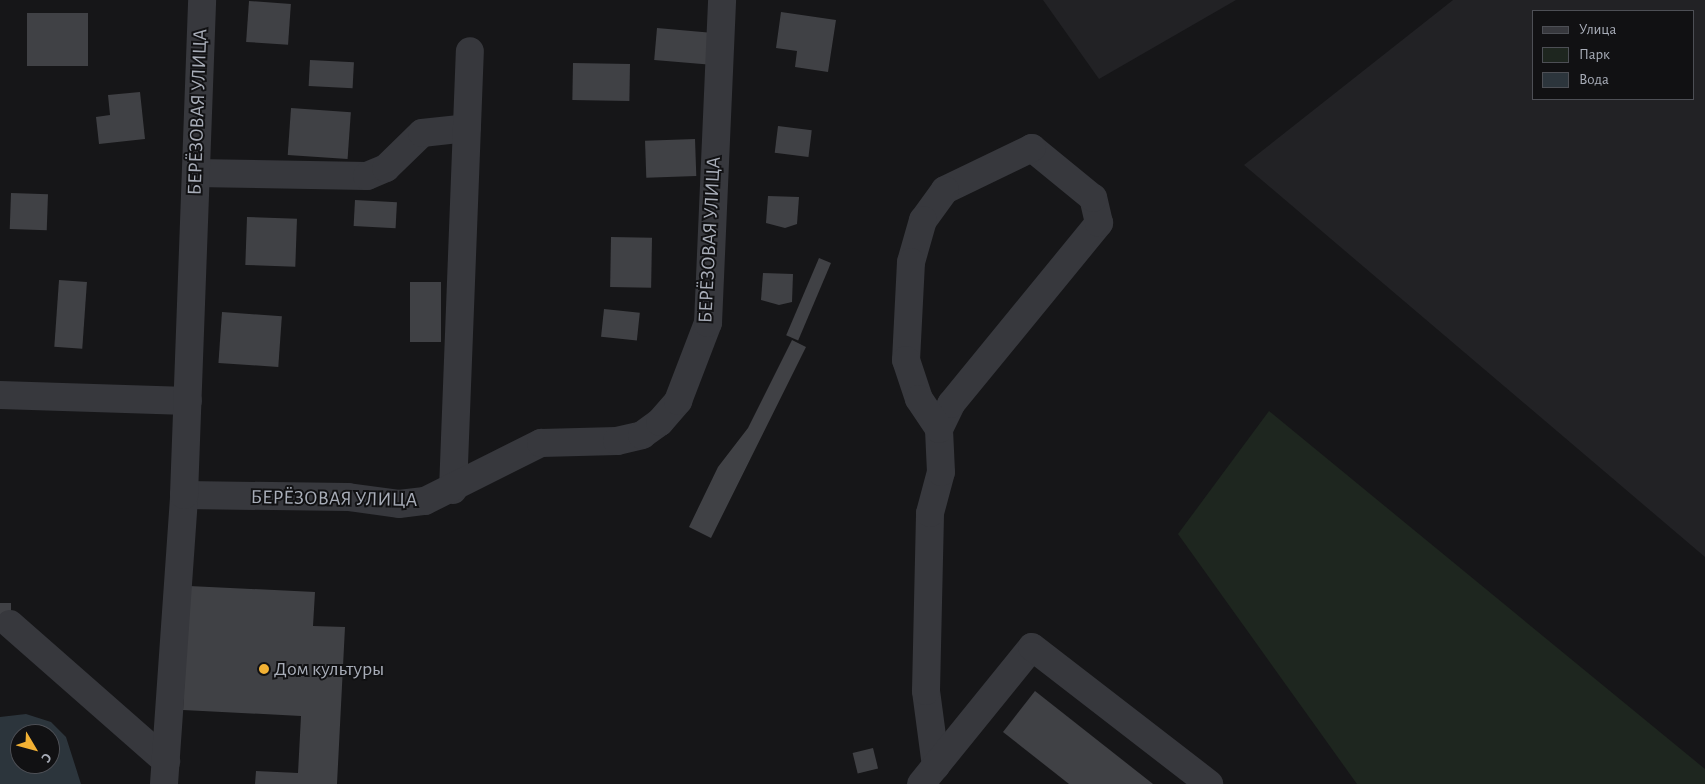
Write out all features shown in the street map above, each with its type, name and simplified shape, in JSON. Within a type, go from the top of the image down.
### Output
[{"type":"street","name":"БЕРЁЗОВАЯ УЛИЦА","points":[[165,773],[184,495],[202,0]]},
{"type":"street","name":"БЕРЁЗОВАЯ УЛИЦА","points":[[184,495],[348,497],[400,504],[425,501],[453,490],[541,443],[642,435],[678,401],[708,323],[722,0]]},
{"type":"street","points":[[453,490],[470,51]]},
{"type":"street","points":[[196,173],[367,176],[386,168],[422,133],[467,128]]},
{"type":"street","points":[[929,775],[926,691],[930,513],[941,472],[939,429],[951,404],[1099,223],[1093,198],[1032,148],[945,190],[923,220],[911,262],[906,360],[919,399],[939,429]]},
{"type":"street","points":[[0,395],[188,401]]},
{"type":"street","points":[[10,624],[165,773]]},
{"type":"street","points":[[929,775],[1032,647],[1209,784]]},
{"type":"shaded area","points":[[1043,0],[1236,0],[1099,79]]},
{"type":"shaded area","points":[[1453,0],[1705,0],[1705,557],[1244,165]]},
{"type":"green space","points":[[1269,411],[1705,769],[1705,784],[1357,784],[1178,534]]},
{"type":"water","points":[[26,714],[53,724],[10,724],[10,774],[60,774],[60,731],[66,737],[81,784],[0,784],[0,717]]},
{"type":"building","points":[[249,1],[291,4],[288,45],[246,42]]},
{"type":"building","points":[[781,12],[836,20],[828,72],[795,67],[797,51],[776,48]]},
{"type":"building","points":[[27,13],[88,13],[88,66],[27,66]]},
{"type":"building","points":[[657,28],[711,33],[708,65],[654,60]]},
{"type":"building","points":[[310,60],[354,62],[353,88],[309,86]]},
{"type":"building","points":[[573,63],[630,64],[629,101],[572,100]]},
{"type":"building","points":[[140,92],[145,139],[99,144],[96,117],[110,115],[108,95]]},
{"type":"building","points":[[291,108],[351,112],[348,159],[288,155]]},
{"type":"building","points":[[778,126],[812,130],[808,157],[775,153]]},
{"type":"building","points":[[695,139],[696,176],[646,178],[645,141]]},
{"type":"building","points":[[11,193],[48,194],[47,230],[10,229]]},
{"type":"building","points":[[768,196],[799,197],[797,224],[785,228],[766,223]]},
{"type":"building","points":[[355,200],[397,202],[396,228],[354,226]]},
{"type":"building","points":[[247,217],[297,219],[295,267],[245,265]]},
{"type":"building","points":[[611,237],[652,238],[651,288],[610,287]]},
{"type":"building","points":[[819,258],[831,263],[798,340],[786,335]]},
{"type":"building","points":[[763,273],[793,274],[792,302],[779,305],[761,300]]},
{"type":"building","points":[[59,280],[87,282],[82,349],[54,347]]},
{"type":"building","points":[[410,282],[441,282],[441,342],[410,342]]},
{"type":"building","points":[[604,309],[640,313],[637,341],[601,337]]},
{"type":"building","points":[[222,312],[282,316],[278,367],[218,363]]},
{"type":"building","points":[[792,340],[806,347],[711,538],[689,527],[718,467],[748,428]]},
{"type":"building","name":"Дом культуры","points":[[189,586],[315,592],[313,626],[345,627],[337,784],[255,784],[256,771],[298,773],[301,716],[183,710]]},
{"type":"building","points":[[0,603],[11,603],[11,623],[0,623]]},
{"type":"building","points":[[1035,691],[1153,784],[1069,784],[1003,732]]},
{"type":"building","points":[[873,748],[878,768],[858,773],[853,753]]},
{"type":"place","name":"Дом культуры","points":[[264,669]]}]
